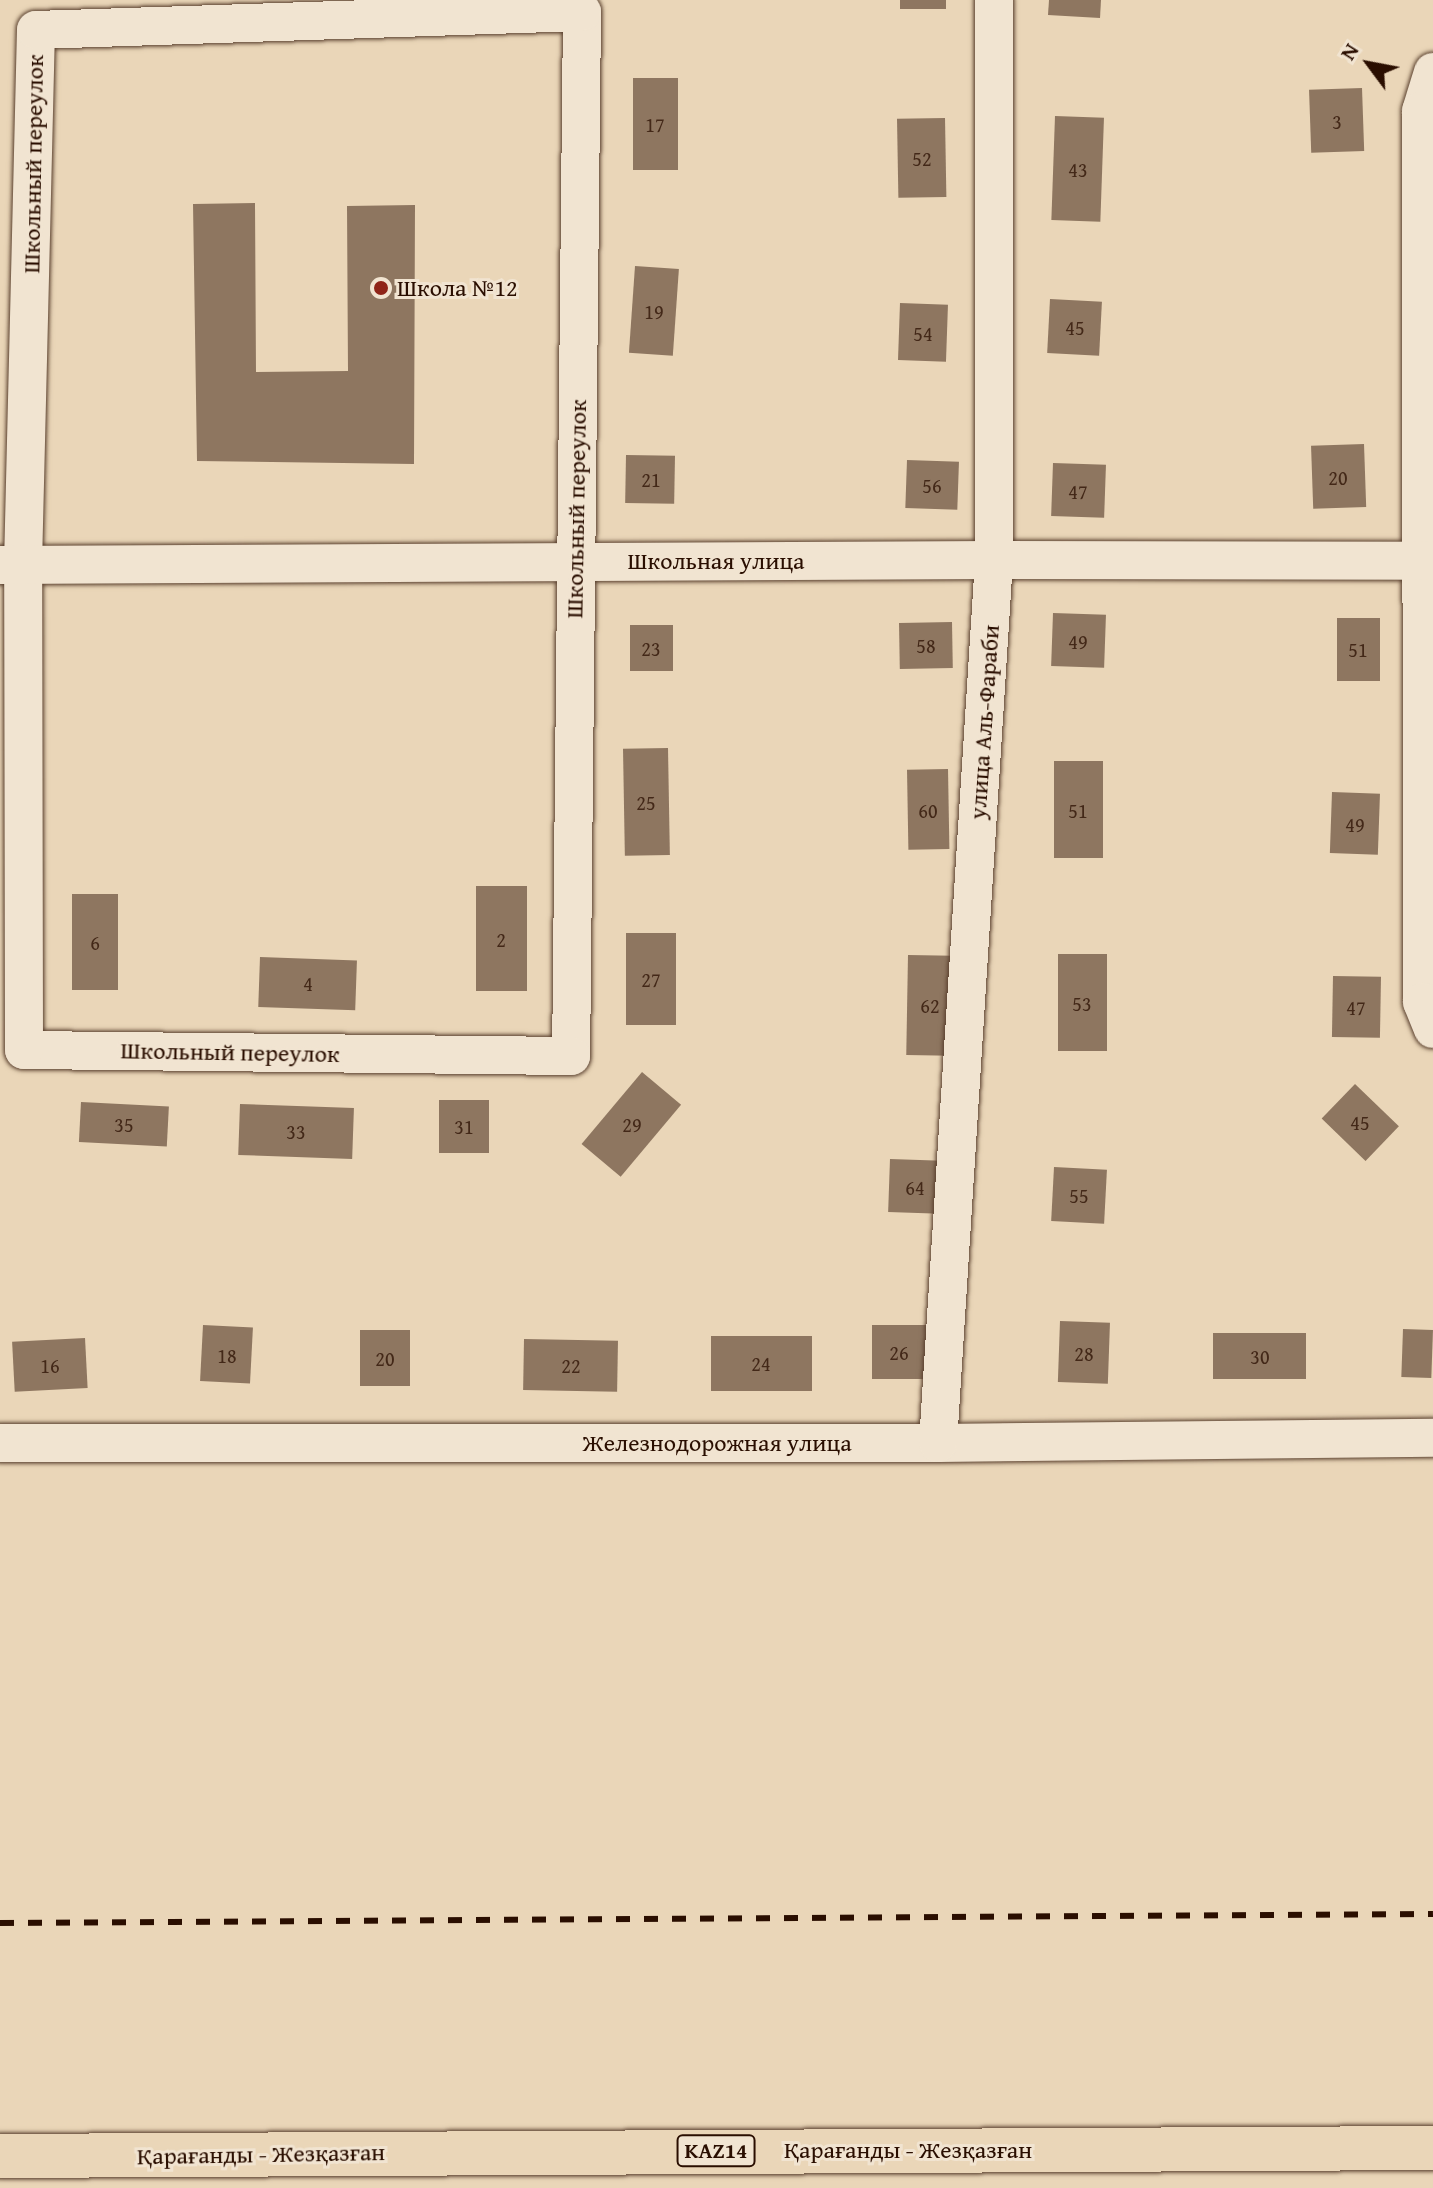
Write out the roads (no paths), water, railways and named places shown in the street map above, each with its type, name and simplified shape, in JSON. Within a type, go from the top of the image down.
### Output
[{"type":"highway","name":"Қарағанды - Жезқазған","points":[[0,2156],[1433,2148]]},
{"type":"street","name":"улица Аль-Фараби","points":[[938,1443],[994,560],[994,0]]},
{"type":"street","name":"Школьный переулок","points":[[582,12],[571,1056],[24,1050],[11,565],[36,30],[582,12]]},
{"type":"street","points":[[1433,72],[1421,111],[1428,561],[1422,1002],[1433,1029]]},
{"type":"street","name":"Школьная улица","points":[[11,565],[1428,561]]},
{"type":"street","name":"Железнодорожная улица","points":[[0,1443],[938,1443],[1433,1438]]},
{"type":"railway","points":[[0,1923],[1433,1914]]},
{"type":"place","name":"Школа №12","points":[[381,288]]}]
